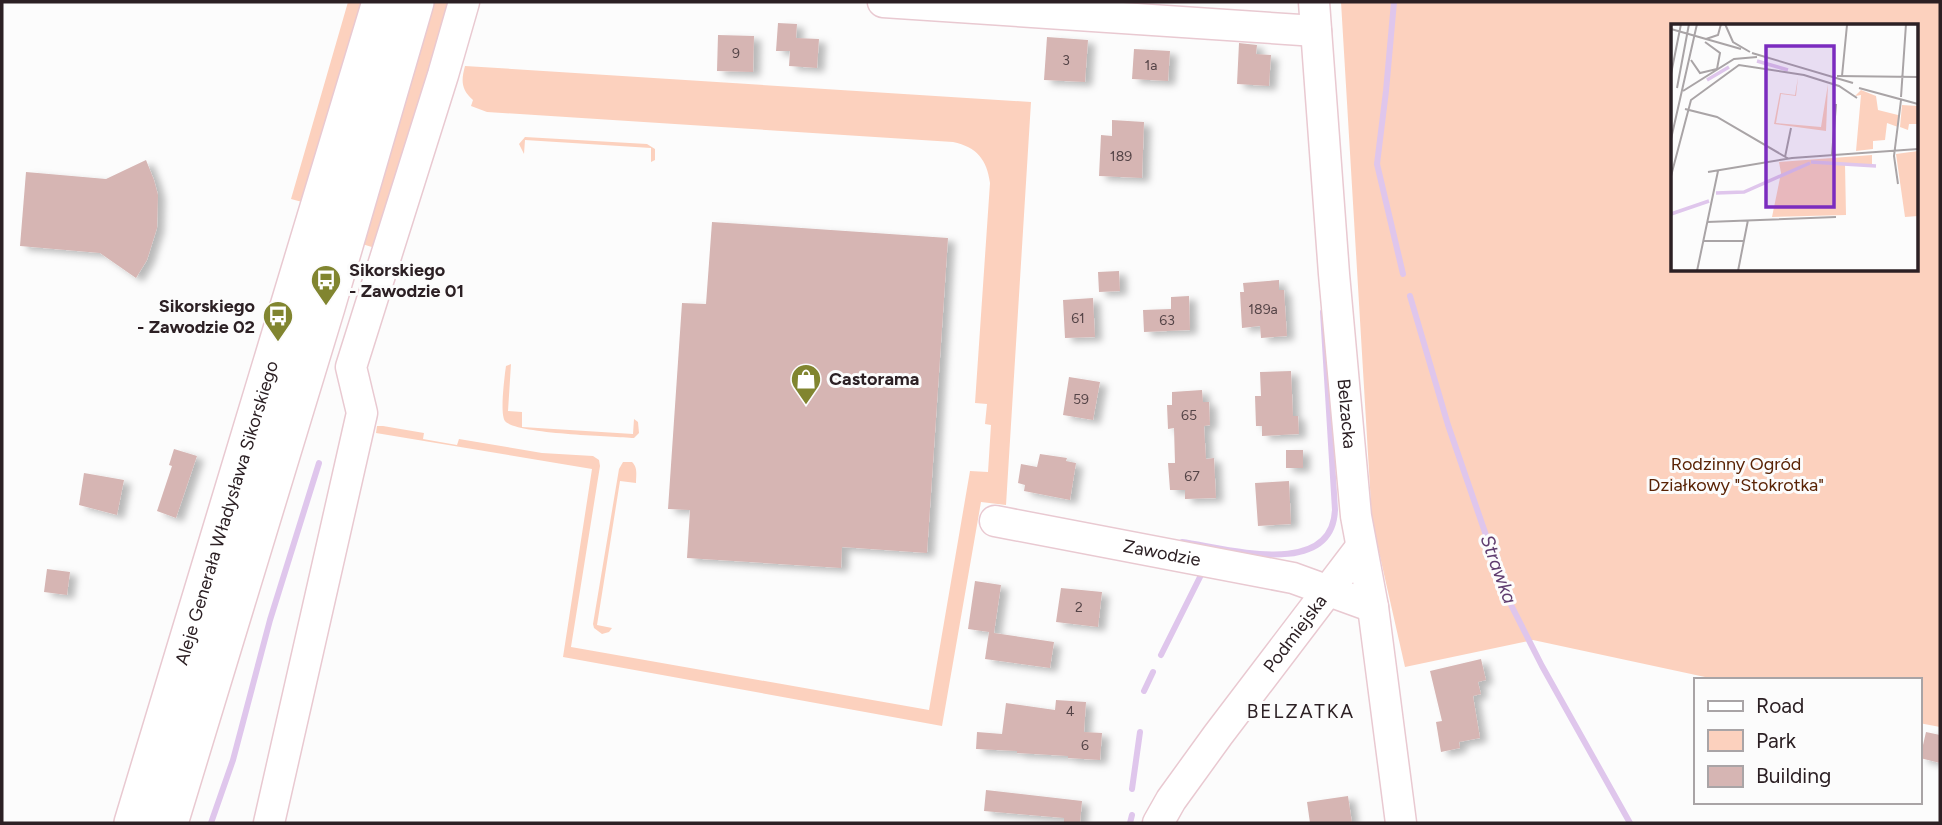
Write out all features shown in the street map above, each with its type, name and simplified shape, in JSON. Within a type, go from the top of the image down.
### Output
[{"type":"main road","name":"Aleje Generała Władysława Sikorskiego","points":[[133,823],[381,2]]},
{"type":"main road","name":"Aleje Generała Władysława Sikorskiego","points":[[169,823],[326,307],[415,2]]},
{"type":"street","points":[[269,823],[362,413],[351,367],[464,2]]},
{"type":"street","points":[[883,2],[1315,16]]},
{"type":"street","name":"Belzacka","points":[[1315,16],[1334,274],[1361,547],[1373,607],[1401,823]]},
{"type":"street","name":"Zawodzie","points":[[995,521],[1293,578],[1373,607]]},
{"type":"street","name":"Podmiejska","points":[[1158,823],[1171,800],[1361,547]]},
{"type":"green space","points":[[348,2],[367,2],[306,203],[291,199]]},
{"type":"green space","points":[[427,2],[448,2],[375,248],[359,243]]},
{"type":"green space","name":"Rodzinny Ogród Działkowy \"Stokrotka\"","points":[[1341,2],[1940,2],[1940,727],[1921,723],[1921,678],[1710,678],[1533,640],[1405,667],[1372,521]]},
{"type":"green space","points":[[465,66],[1031,102],[1006,505],[981,502],[942,726],[563,657],[592,469],[376,433],[377,426],[383,426],[424,433],[423,439],[457,445],[459,439],[542,453],[593,456],[599,460],[571,647],[929,710],[970,471],[988,472],[991,425],[985,424],[987,404],[975,403],[990,183],[983,161],[968,147],[953,142],[487,112],[471,106],[473,100],[463,84]]},
{"type":"green space","points":[[525,137],[647,144],[655,149],[655,160],[651,162],[651,148],[525,140],[524,154],[519,144]]},
{"type":"green space","points":[[511,364],[508,411],[522,412],[522,427],[633,434],[634,419],[638,422],[639,433],[634,438],[545,432],[526,429],[505,421],[503,391],[506,366]]},
{"type":"green space","points":[[623,462],[634,464],[636,483],[620,481],[597,625],[612,628],[602,634],[593,624],[619,469]]},
{"type":"building","points":[[778,23],[797,24],[796,38],[819,39],[817,68],[789,66],[790,51],[776,51]]},
{"type":"building","points":[[718,35],[754,36],[753,72],[717,71]]},
{"type":"building","points":[[1047,37],[1088,40],[1085,82],[1044,80]]},
{"type":"building","points":[[1239,43],[1257,45],[1256,54],[1271,55],[1269,86],[1237,84]]},
{"type":"building","points":[[1134,49],[1170,51],[1168,81],[1132,79]]},
{"type":"building","points":[[1112,120],[1144,122],[1142,178],[1099,176],[1101,135],[1112,136]]},
{"type":"building","points":[[146,160],[158,195],[157,228],[147,260],[136,278],[100,253],[20,246],[26,172],[106,179]]},
{"type":"building","name":"Castorama","points":[[712,222],[948,238],[927,553],[842,547],[841,568],[687,558],[690,510],[668,509],[682,303],[706,304]]},
{"type":"building","points":[[1119,271],[1120,291],[1099,292],[1098,272]]},
{"type":"building","points":[[1279,280],[1279,290],[1284,290],[1287,336],[1261,338],[1260,326],[1242,328],[1240,292],[1244,292],[1243,283]]},
{"type":"building","points":[[1189,296],[1190,330],[1144,332],[1143,310],[1171,309],[1171,297]]},
{"type":"building","points":[[1093,298],[1095,337],[1065,338],[1063,300]]},
{"type":"building","points":[[1291,371],[1293,416],[1298,416],[1299,434],[1262,436],[1262,426],[1256,426],[1255,396],[1261,396],[1260,372]]},
{"type":"building","points":[[1069,377],[1100,382],[1093,420],[1063,415]]},
{"type":"building","points":[[1202,390],[1203,402],[1209,402],[1210,425],[1204,426],[1206,459],[1214,458],[1216,498],[1185,499],[1185,490],[1170,490],[1168,463],[1175,463],[1174,428],[1168,429],[1167,405],[1172,405],[1172,392]]},
{"type":"building","points":[[174,449],[197,456],[176,518],[157,511],[172,466],[169,465]]},
{"type":"building","points":[[1286,450],[1303,450],[1303,468],[1286,468]]},
{"type":"building","points":[[1040,454],[1067,458],[1066,461],[1076,463],[1070,500],[1024,491],[1025,485],[1018,483],[1021,464],[1037,467]]},
{"type":"building","points":[[84,473],[124,480],[117,515],[79,505]]},
{"type":"building","points":[[1289,481],[1291,524],[1258,526],[1255,483]]},
{"type":"building","points":[[47,569],[70,572],[67,595],[44,592]]},
{"type":"building","points":[[975,581],[1001,585],[994,633],[1054,642],[1050,668],[985,659],[989,632],[968,629]]},
{"type":"building","points":[[1061,588],[1102,592],[1098,627],[1056,622]]},
{"type":"building","points":[[1481,659],[1486,680],[1478,682],[1481,694],[1473,696],[1480,738],[1459,742],[1460,748],[1441,752],[1436,722],[1442,721],[1430,671]]},
{"type":"building","points":[[1056,700],[1086,702],[1084,732],[1102,733],[1100,760],[976,749],[977,732],[1002,734],[1006,703],[1055,710]]},
{"type":"building","points":[[1926,732],[1940,735],[1940,763],[1921,758]]},
{"type":"building","points":[[986,790],[1082,801],[1080,823],[1064,823],[1064,818],[984,811]]},
{"type":"building","points":[[1348,796],[1352,823],[1310,823],[1307,802]]},
{"type":"waterway","name":"Strawka","points":[[1394,2],[1377,164],[1403,274]]},
{"type":"waterway","name":"Strawka","points":[[1410,296],[1448,425],[1508,599],[1542,666],[1630,823]]},
{"type":"waterway","points":[[1182,542],[1249,553],[1274,554],[1297,552],[1316,545],[1329,532],[1335,510],[1323,312]]},
{"type":"waterway","points":[[211,823],[233,760],[270,620],[319,463]]},
{"type":"waterway","points":[[1161,655],[1204,569]]},
{"type":"waterway","points":[[1144,691],[1153,672]]},
{"type":"waterway","points":[[1132,789],[1140,732]]},
{"type":"waterway","points":[[1130,823],[1132,815]]},
{"type":"place","name":"Sikorskiego - Zawodzie 01","points":[[326,307]]},
{"type":"place","name":"Sikorskiego - Zawodzie 02","points":[[278,343]]},
{"type":"place","name":"Castorama","points":[[806,406]]},
{"type":"district","name":"BELZATKA","points":[[1301,711]]}]
